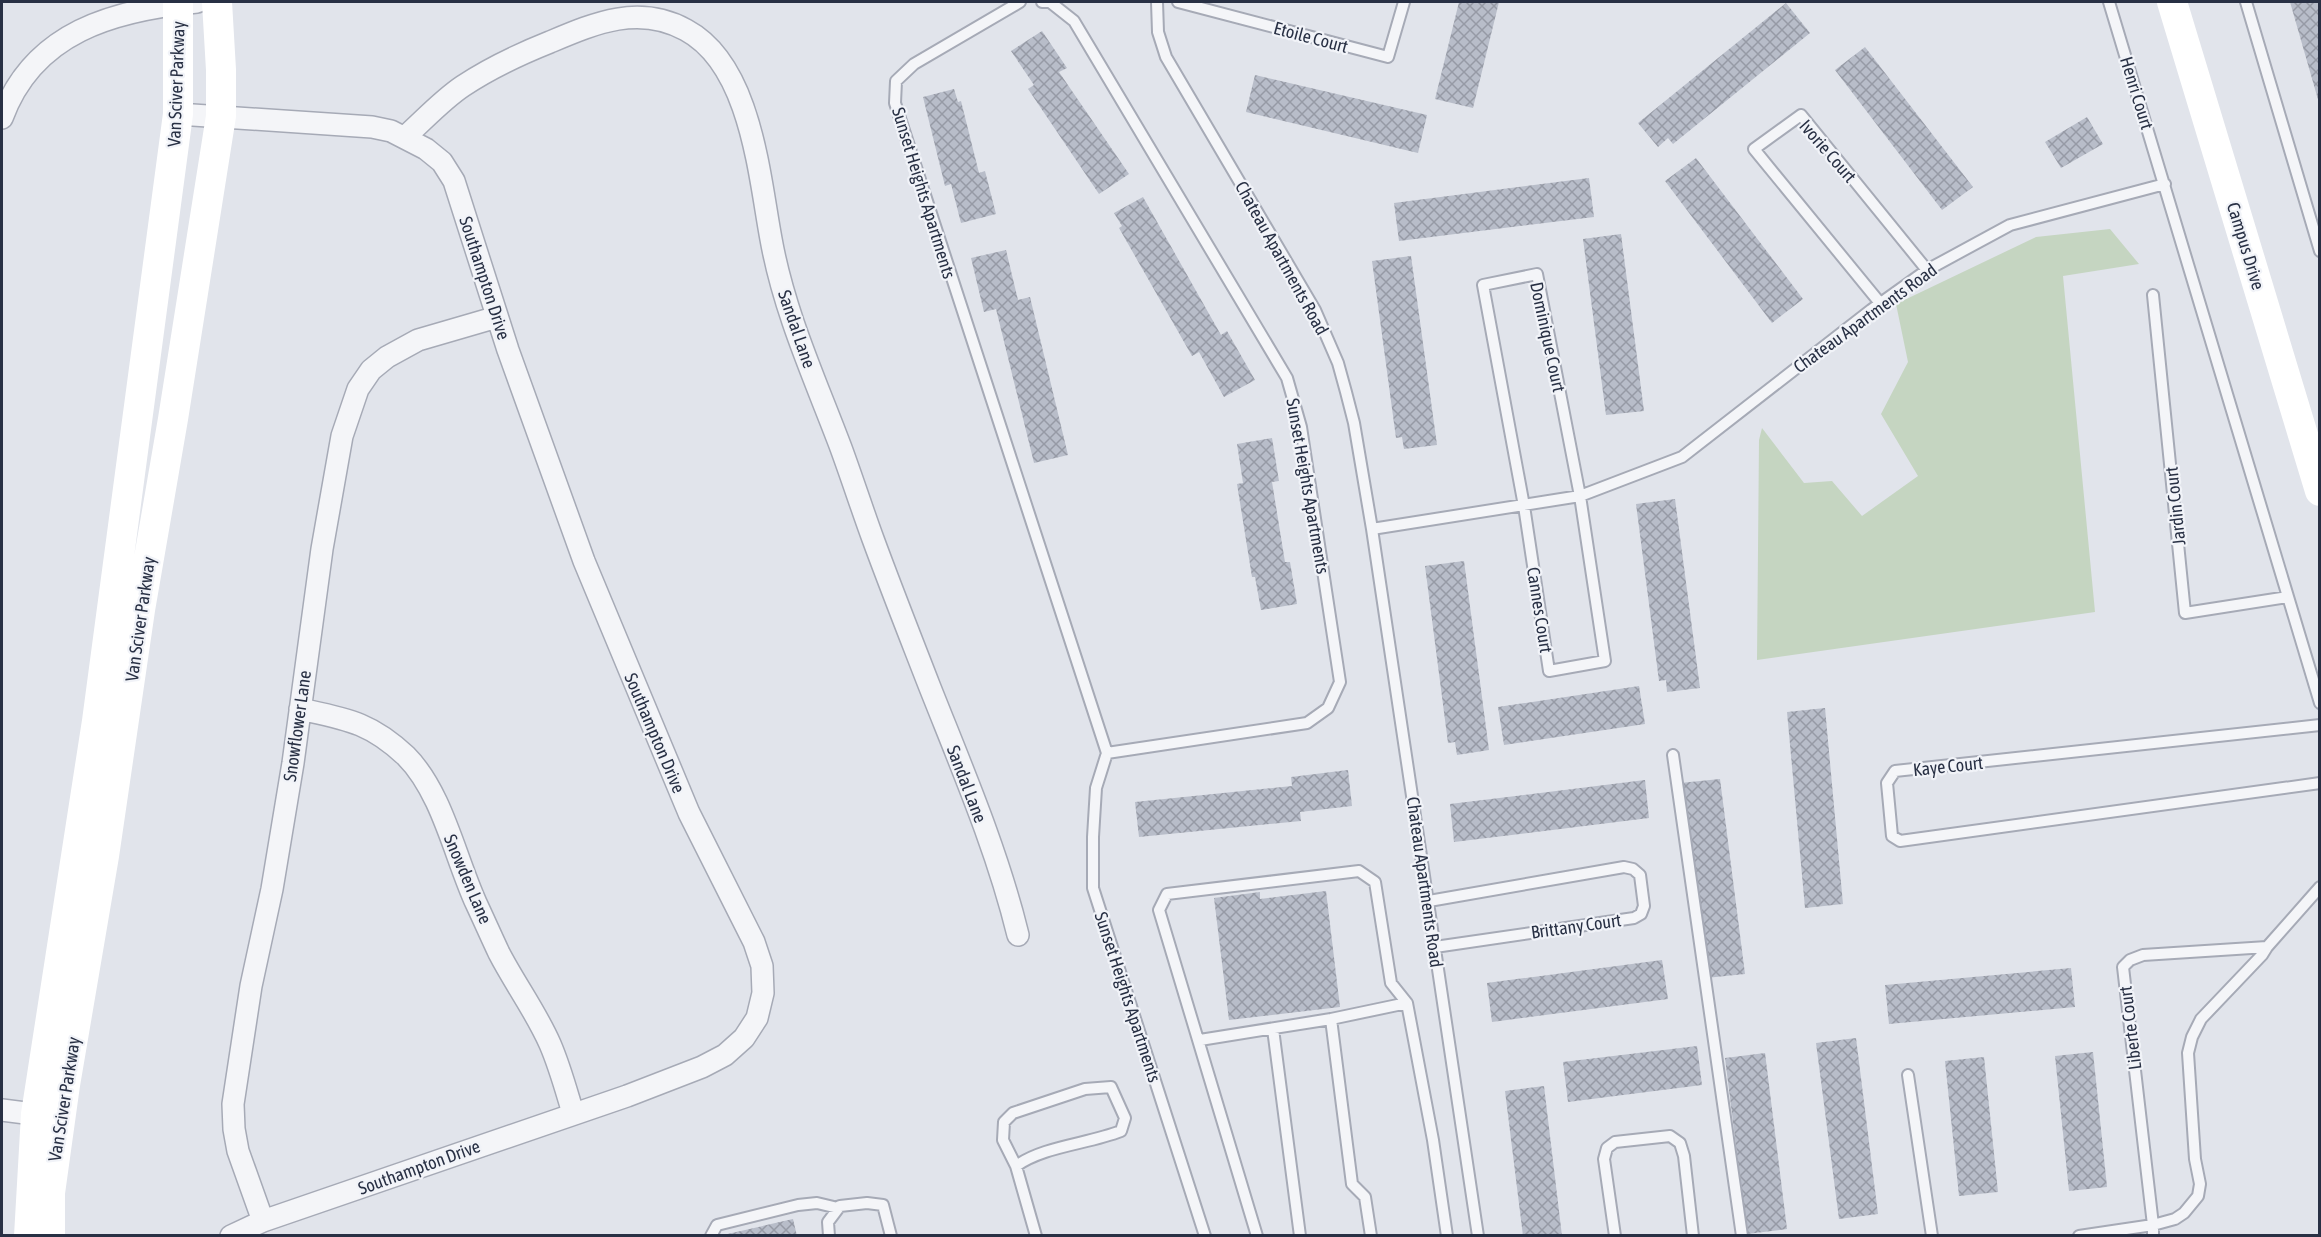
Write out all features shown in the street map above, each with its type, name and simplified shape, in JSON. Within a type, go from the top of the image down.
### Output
[{"type":"street","name":"Van Sciver Parkway","points":[[29,1236],[48,1116],[178,114],[184,2]]},
{"type":"street","points":[[2,118],[18,86],[35,65],[77,30],[115,15],[184,2]]},
{"type":"street","name":"Van Sciver Parkway","points":[[50,1236],[48,1116],[104,856],[140,610],[221,116],[217,2]]},
{"type":"street","name":"Campus Drive","points":[[2172,2],[2306,431],[2319,491]]},
{"type":"street","name":"Sandal Lane","points":[[405,137],[462,86],[497,66],[569,33],[608,19],[649,17],[668,23],[686,30],[702,41],[716,56],[736,91],[751,135],[776,264],[791,318],[988,839],[1018,935]]},
{"type":"street","name":"Southampton Drive","points":[[178,114],[372,127],[405,137],[426,149],[442,162],[454,181],[544,455],[606,618],[689,813],[754,942],[762,966],[763,993],[757,1017],[744,1038],[725,1055],[702,1067],[627,1096],[263,1221],[231,1236]]},
{"type":"street","name":"Snowflower Lane","points":[[263,1221],[238,1151],[233,1104],[255,965],[274,879],[331,489],[342,436],[358,389],[371,370],[403,347],[418,340],[498,316]]},
{"type":"street","name":"Snowden Lane","points":[[300,709],[352,720],[370,728],[408,758],[423,778],[439,810],[465,879],[500,953],[549,1042],[573,1113]]},
{"type":"street","points":[[2,1110],[48,1116]]},
{"type":"lane","name":"Sunset Heights Apartments","points":[[1020,2],[914,64],[896,81],[895,103],[1107,753],[1096,788],[1093,888],[1205,1236]]},
{"type":"lane","name":"Sunset Heights Apartments","points":[[1042,2],[1050,2],[1074,21],[1287,378],[1301,427],[1340,682],[1328,708],[1307,723],[1107,753]]},
{"type":"lane","name":"Chateau Apartments Road","points":[[1157,2],[1158,32],[1166,57],[1315,310],[1338,363],[1354,423],[1429,901],[1478,1236]]},
{"type":"lane","name":"Etoile Court","points":[[1178,2],[1388,57],[1404,2]]},
{"type":"lane","name":"Henri Court","points":[[2109,2],[2165,184]]},
{"type":"lane","points":[[2246,2],[2319,251]]},
{"type":"lane","name":"Ivorie Court","points":[[1880,303],[1754,149],[1801,115],[1927,270]]},
{"type":"lane","name":"Chateau Apartments Road","points":[[1372,529],[1580,496],[1682,457],[1880,303],[1927,270],[2010,225],[2165,184]]},
{"type":"lane","points":[[2165,184],[2319,703]]},
{"type":"lane","name":"Dominique Court","points":[[1524,506],[1483,285],[1537,274],[1580,496]]},
{"type":"lane","name":"Jardin Court","points":[[2153,296],[2186,613],[2288,597]]},
{"type":"lane","name":"Cannes Court","points":[[1524,506],[1549,671],[1605,661],[1580,496]]},
{"type":"lane","name":"Kaye Court","points":[[2319,725],[1895,771],[1887,783],[1892,836],[1900,841],[2319,783]]},
{"type":"lane","points":[[1673,755],[1742,1236]]},
{"type":"lane","name":"Brittany Court","points":[[1429,901],[1624,867],[1633,869],[1640,875],[1644,906],[1641,914],[1634,918],[1435,947]]},
{"type":"lane","points":[[1257,1236],[1160,910],[1167,894],[1359,871],[1375,882],[1391,983],[1407,1003],[1433,1140],[1447,1236]]},
{"type":"lane","points":[[2079,1236],[2153,1230],[2184,1213],[2198,1196],[2200,1184],[2195,1159],[2188,1053],[2192,1037],[2201,1019],[2262,956],[2267,947],[2319,887]]},
{"type":"lane","name":"Liberte Court","points":[[2153,1230],[2123,967],[2130,960],[2143,955],[2267,947]]},
{"type":"lane","points":[[1200,1041],[1331,1019],[1407,1003]]},
{"type":"lane","points":[[1331,1019],[1352,1184],[1365,1197],[1371,1236]]},
{"type":"lane","points":[[1273,1029],[1300,1236]]},
{"type":"lane","points":[[1908,1075],[1932,1236]]},
{"type":"lane","points":[[1016,1166],[1028,1158],[1121,1131],[1125,1118],[1111,1087],[1085,1089],[1013,1113],[1004,1122],[1003,1140],[1016,1166],[1036,1236]]},
{"type":"lane","points":[[1615,1236],[1604,1159],[1607,1148],[1615,1142],[1670,1136],[1680,1143],[1684,1156],[1693,1236]]},
{"type":"lane","points":[[711,1236],[717,1225],[798,1205],[817,1203],[838,1208],[867,1203],[883,1205],[891,1236]]},
{"type":"lane","points":[[829,1236],[828,1222],[838,1208]]},
{"type":"green space","points":[[2110,229],[2139,264],[2063,276],[2095,612],[1757,660],[1759,440],[1762,428],[1804,483],[1832,481],[1862,516],[1918,476],[1881,414],[1908,362],[1896,304],[2036,237]]},
{"type":"building","points":[[1459,2],[1499,2],[1473,108],[1435,99]]},
{"type":"building","points":[[2290,2],[2320,2],[2320,103],[2319,103]]},
{"type":"building","points":[[1786,3],[1810,33],[1673,144],[1668,138],[1658,147],[1638,123]]},
{"type":"building","points":[[1042,31],[1067,68],[1059,72],[1129,174],[1099,194],[1028,89],[1034,85],[1011,51]]},
{"type":"building","points":[[1865,47],[1973,187],[1942,210],[1835,70]]},
{"type":"building","points":[[1255,75],[1427,115],[1418,153],[1246,112]]},
{"type":"building","points":[[954,89],[958,102],[961,101],[979,173],[985,171],[996,214],[961,223],[951,184],[945,186],[923,97]]},
{"type":"building","points":[[2087,117],[2103,144],[2061,168],[2045,142]]},
{"type":"building","points":[[1696,158],[1803,299],[1772,323],[1665,181]]},
{"type":"building","points":[[1589,178],[1594,217],[1399,241],[1394,203]]},
{"type":"building","points":[[1143,197],[1221,335],[1227,331],[1255,380],[1224,397],[1199,352],[1192,356],[1119,228],[1122,226],[1114,213]]},
{"type":"building","points":[[1621,234],[1644,411],[1606,415],[1583,239]]},
{"type":"building","points":[[1006,250],[1018,300],[1030,297],[1068,455],[1034,463],[996,309],[984,312],[971,258]]},
{"type":"building","points":[[1411,256],[1437,445],[1404,449],[1402,437],[1396,438],[1372,261]]},
{"type":"building","points":[[1272,438],[1279,481],[1272,482],[1285,562],[1290,562],[1297,604],[1261,610],[1255,577],[1252,577],[1237,484],[1243,483],[1237,444]]},
{"type":"building","points":[[1675,499],[1700,688],[1667,692],[1666,680],[1659,681],[1636,504]]},
{"type":"building","points":[[1464,561],[1489,750],[1457,755],[1455,742],[1448,743],[1425,566]]},
{"type":"building","points":[[1639,686],[1645,724],[1504,745],[1498,707]]},
{"type":"building","points":[[1825,708],[1843,904],[1805,908],[1787,712]]},
{"type":"building","points":[[1348,770],[1352,806],[1300,812],[1301,821],[1139,837],[1135,802],[1292,786],[1291,777]]},
{"type":"building","points":[[1720,779],[1745,974],[1706,978],[1680,783]]},
{"type":"building","points":[[1645,780],[1649,818],[1454,842],[1450,804]]},
{"type":"building","points":[[1326,891],[1340,1007],[1229,1020],[1214,898],[1260,892],[1260,899]]},
{"type":"building","points":[[1662,960],[1668,999],[1492,1022],[1487,983]]},
{"type":"building","points":[[2071,968],[2075,1007],[1889,1024],[1885,985]]},
{"type":"building","points":[[1856,1038],[1878,1214],[1839,1219],[1816,1043]]},
{"type":"building","points":[[1697,1046],[1702,1085],[1568,1102],[1563,1062]]},
{"type":"building","points":[[2093,1052],[2107,1187],[2069,1191],[2055,1056]]},
{"type":"building","points":[[1765,1053],[1787,1229],[1747,1234],[1725,1058]]},
{"type":"building","points":[[1984,1057],[1998,1192],[1959,1196],[1945,1061]]},
{"type":"building","points":[[1544,1086],[1562,1236],[1523,1236],[1505,1091]]},
{"type":"building","points":[[793,1219],[797,1236],[723,1236],[723,1235]]}]
